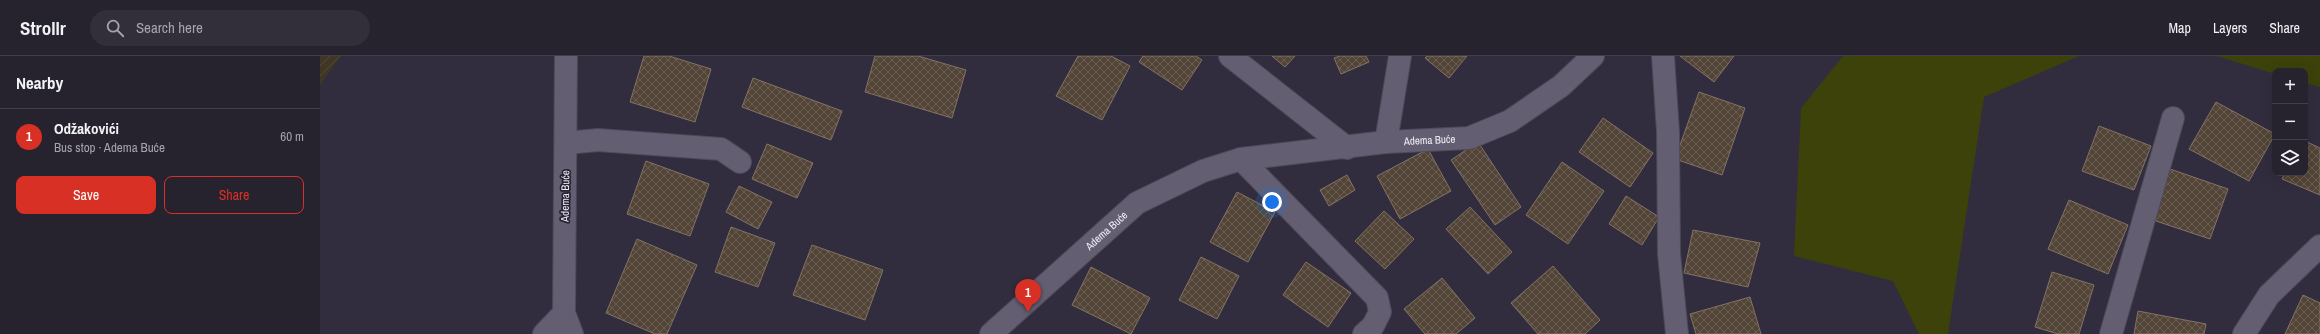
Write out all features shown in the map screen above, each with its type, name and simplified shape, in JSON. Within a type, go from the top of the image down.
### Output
[{"type":"street","name":"Adema Buće","points":[[566,56],[564,313],[572,334]]},
{"type":"street","points":[[1230,56],[1347,148]]},
{"type":"street","points":[[1386,142],[1400,56]]},
{"type":"street","name":"Adema Buće","points":[[991,334],[1137,203],[1203,171],[1241,159],[1347,148],[1386,142],[1469,138],[1510,122],[1562,86],[1593,56]]},
{"type":"street","points":[[1663,56],[1668,132],[1669,254],[1677,334]]},
{"type":"street","points":[[2111,334],[2173,118]]},
{"type":"street","points":[[566,143],[598,140],[721,149],[740,162]]},
{"type":"street","points":[[1241,159],[1376,298],[1380,312],[1373,326],[1364,334]]},
{"type":"street","points":[[2244,334],[2269,295],[2320,246]]},
{"type":"street","points":[[544,334],[564,313]]},
{"type":"shaded area","points":[[320,56],[341,56],[320,85]]},
{"type":"green space","points":[[1843,56],[2079,56],[1984,97],[1948,334],[1919,334],[1893,281],[1794,256],[1801,108]]},
{"type":"green space","points":[[2217,56],[2320,56],[2320,87],[2308,84],[2308,68],[2272,68],[2272,73]]},
{"type":"building","points":[[644,56],[669,56],[711,69],[695,122],[630,102]]},
{"type":"building","points":[[875,56],[918,56],[966,70],[952,118],[865,92]]},
{"type":"building","points":[[1078,56],[1111,56],[1130,66],[1102,120],[1056,96]]},
{"type":"building","points":[[1143,56],[1196,56],[1202,60],[1182,90],[1139,62]]},
{"type":"building","points":[[1272,56],[1295,56],[1285,67]]},
{"type":"building","points":[[1340,56],[1366,56],[1369,62],[1341,74],[1334,58]]},
{"type":"building","points":[[1427,56],[1467,56],[1449,78],[1425,58]]},
{"type":"building","points":[[1680,56],[1734,56],[1714,82]]},
{"type":"building","points":[[753,78],[842,111],[831,140],[742,107]]},
{"type":"building","points":[[1699,92],[1745,108],[1722,175],[1675,159]]},
{"type":"building","points":[[2216,102],[2272,132],[2272,139],[2249,181],[2189,149]]},
{"type":"building","points":[[1603,118],[1653,153],[1630,187],[1579,152]]},
{"type":"building","points":[[2099,126],[2151,146],[2134,190],[2082,171]]},
{"type":"building","points":[[1478,142],[1521,207],[1495,225],[1451,160]]},
{"type":"building","points":[[2308,142],[2320,148],[2320,195],[2282,179],[2284,176],[2308,176]]},
{"type":"building","points":[[767,144],[813,163],[797,198],[752,179]]},
{"type":"building","points":[[1428,149],[1451,191],[1400,219],[1377,176]]},
{"type":"building","points":[[646,161],[709,184],[690,236],[627,214]]},
{"type":"building","points":[[1562,162],[1604,191],[1568,244],[1526,215]]},
{"type":"building","points":[[2170,169],[2228,189],[2210,239],[2153,220]]},
{"type":"building","points":[[1347,175],[1355,190],[1329,206],[1320,190]]},
{"type":"building","points":[[739,186],[772,202],[758,229],[726,212]]},
{"type":"building","points":[[1237,192],[1275,212],[1248,262],[1210,242]]},
{"type":"building","points":[[1626,196],[1659,217],[1642,245],[1609,224]]},
{"type":"building","points":[[2069,200],[2128,225],[2108,274],[2048,249]]},
{"type":"building","points":[[1470,207],[1512,252],[1488,274],[1446,229]]},
{"type":"building","points":[[1384,211],[1414,239],[1385,269],[1355,241]]},
{"type":"building","points":[[731,227],[775,243],[758,287],[715,272]]},
{"type":"building","points":[[1693,230],[1760,243],[1748,287],[1684,273]]},
{"type":"building","points":[[637,239],[697,265],[667,334],[655,334],[606,313]]},
{"type":"building","points":[[812,245],[883,270],[865,320],[793,295]]},
{"type":"building","points":[[1201,257],[1239,276],[1217,319],[1179,300]]},
{"type":"building","points":[[1306,262],[1351,293],[1328,327],[1283,295]]},
{"type":"building","points":[[1553,266],[1600,320],[1585,334],[1538,334],[1511,303]]},
{"type":"building","points":[[1091,267],[1150,298],[1131,334],[1072,305]]},
{"type":"building","points":[[2052,272],[2094,285],[2079,334],[2058,334],[2035,327]]},
{"type":"building","points":[[1442,278],[1475,318],[1456,334],[1425,334],[1404,309]]},
{"type":"building","points":[[2303,295],[2320,303],[2320,334],[2285,334]]},
{"type":"building","points":[[1750,297],[1761,334],[1696,334],[1690,314]]},
{"type":"building","points":[[2138,311],[2206,324],[2204,334],[2134,334]]},
{"type":"place","name":"Odžakovići","points":[[1028,312]]}]
